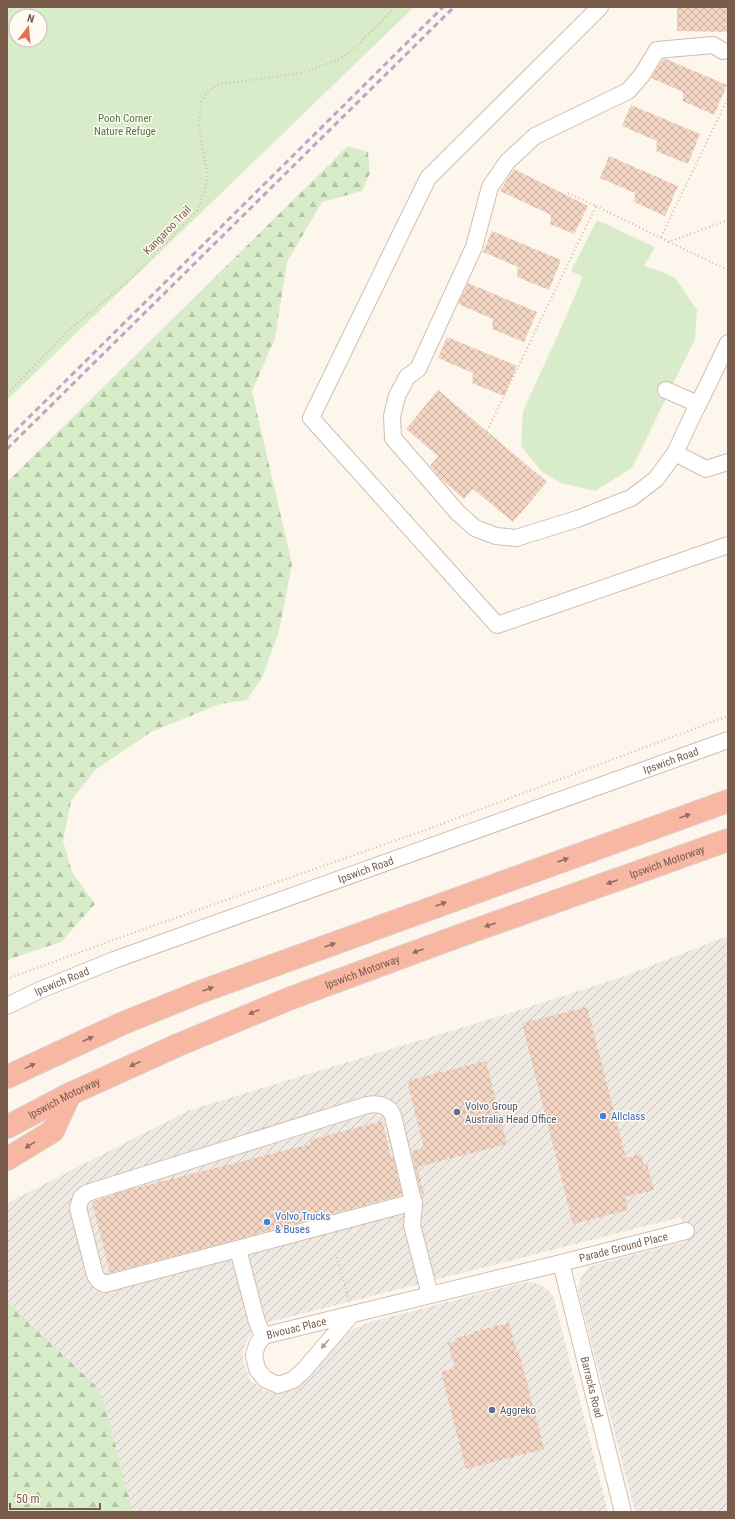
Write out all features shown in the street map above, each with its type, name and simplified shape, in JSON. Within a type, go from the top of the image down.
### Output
[{"type":"highway","points":[[7,1077],[121,1024],[200,992],[728,801]]},
{"type":"highway","name":"Ipswich Motorway","points":[[7,1127],[70,1094],[184,1042],[291,998],[467,933],[728,840]]},
{"type":"highway","points":[[7,1159],[53,1131],[70,1094]]},
{"type":"street","points":[[600,7],[428,178],[311,418],[497,626],[728,545]]},
{"type":"street","points":[[723,51],[713,45],[657,50],[642,74],[628,91],[535,136],[507,162],[490,187],[474,247],[418,369],[407,377],[397,396],[392,416],[393,438],[458,513],[475,528],[496,536],[516,538],[577,519],[632,498],[656,479],[675,453],[728,343]]},
{"type":"street","points":[[666,390],[698,404],[697,407]]},
{"type":"street","points":[[675,453],[706,469],[728,462]]},
{"type":"street","name":"Ipswich Road","points":[[7,1006],[40,990],[114,960],[728,740]]},
{"type":"street","points":[[414,1202],[112,1283],[102,1283],[96,1279],[78,1210],[79,1202],[87,1193],[374,1104],[387,1108],[392,1114],[414,1202],[412,1225],[430,1295]]},
{"type":"street","name":"Parade Ground Place","points":[[561,1263],[686,1230]]},
{"type":"street","points":[[238,1248],[257,1322],[263,1336]]},
{"type":"street","name":"Bivouac Place","points":[[351,1315],[304,1370],[293,1380],[278,1385],[265,1379],[257,1369],[254,1356],[257,1345],[263,1336],[561,1263]]},
{"type":"street","name":"Barracks Road","points":[[561,1263],[623,1512]]},
{"type":"path","name":"Kangaroo Trail","points":[[7,394],[69,330],[130,279],[197,211],[205,190],[208,173],[202,148],[199,122],[201,102],[208,91],[220,84],[302,73],[338,60],[354,49],[395,7]]},
{"type":"path","points":[[661,237],[728,98]]},
{"type":"path","points":[[568,193],[728,270]]},
{"type":"path","points":[[487,431],[596,206]]},
{"type":"path","points":[[669,242],[728,220]]},
{"type":"path","points":[[7,979],[222,901],[409,836],[728,716]]},
{"type":"path","points":[[337,1258],[348,1297]]},
{"type":"shaded area","points":[[728,936],[728,1512],[635,1512],[578,1291],[582,1275],[589,1267],[687,1241],[681,1217],[266,1323],[251,1334],[243,1349],[244,1365],[251,1381],[264,1390],[274,1393],[284,1392],[295,1389],[302,1384],[328,1350],[341,1336],[357,1327],[370,1322],[522,1283],[532,1282],[541,1285],[548,1290],[554,1299],[608,1512],[133,1512],[106,1408],[99,1389],[7,1301],[7,1203],[190,1110],[510,1013],[622,977]]},
{"type":"green space","name":"Pooh Corner Nature Refuge","points":[[7,7],[414,7],[7,400]]},
{"type":"green space","points":[[348,146],[368,152],[370,173],[362,191],[322,202],[287,262],[275,338],[252,391],[292,564],[279,631],[262,678],[247,700],[220,704],[151,732],[95,770],[71,801],[63,841],[72,872],[95,904],[61,942],[7,960],[7,482]]},
{"type":"green space","points":[[597,220],[655,247],[644,266],[675,278],[697,310],[695,339],[632,468],[595,491],[561,483],[542,472],[521,446],[523,411],[583,277],[571,271]]},
{"type":"green space","points":[[7,1301],[99,1389],[106,1408],[133,1512],[7,1512]]},
{"type":"building","points":[[677,7],[728,7],[728,32],[677,31]]},
{"type":"building","points":[[663,59],[727,85],[714,115],[683,101],[683,92],[651,78]]},
{"type":"building","points":[[631,105],[700,134],[688,164],[656,151],[657,141],[622,126]]},
{"type":"building","points":[[609,156],[678,186],[665,216],[634,202],[635,193],[600,178]]},
{"type":"building","points":[[514,169],[588,206],[574,234],[550,224],[551,215],[500,191]]},
{"type":"building","points":[[492,231],[561,260],[549,290],[517,277],[518,267],[483,252]]},
{"type":"building","points":[[468,283],[537,312],[524,342],[492,329],[493,319],[458,304]]},
{"type":"building","points":[[447,337],[517,366],[504,396],[472,383],[473,373],[438,358]]},
{"type":"building","points":[[438,390],[547,482],[513,522],[473,489],[464,499],[441,479],[430,466],[438,456],[406,429]]},
{"type":"building","points":[[587,1007],[626,1158],[641,1154],[644,1165],[647,1164],[654,1190],[625,1197],[628,1210],[573,1224],[522,1023]]},
{"type":"building","name":"Volvo Group Australia Head Office","points":[[486,1061],[507,1144],[417,1167],[424,1194],[421,1194],[411,1151],[424,1148],[407,1081]]},
{"type":"building","points":[[382,1121],[391,1157],[393,1156],[402,1195],[110,1273],[92,1202],[124,1191],[311,1144],[310,1140]]},
{"type":"building","name":"Aggreko","points":[[509,1323],[517,1353],[519,1352],[544,1449],[466,1469],[441,1372],[455,1368],[448,1343],[456,1341],[455,1338],[473,1334],[473,1332]]},
{"type":"railway","points":[[7,439],[443,7]]},
{"type":"railway","points":[[7,449],[454,7]]},
{"type":"place","name":"Volvo Group Australia Head Office","points":[[457,1112]]},
{"type":"place","name":"Allclass","points":[[603,1116]]},
{"type":"place","name":"Volvo Trucks & Buses","points":[[267,1222]]},
{"type":"place","name":"Aggreko","points":[[492,1410]]}]
